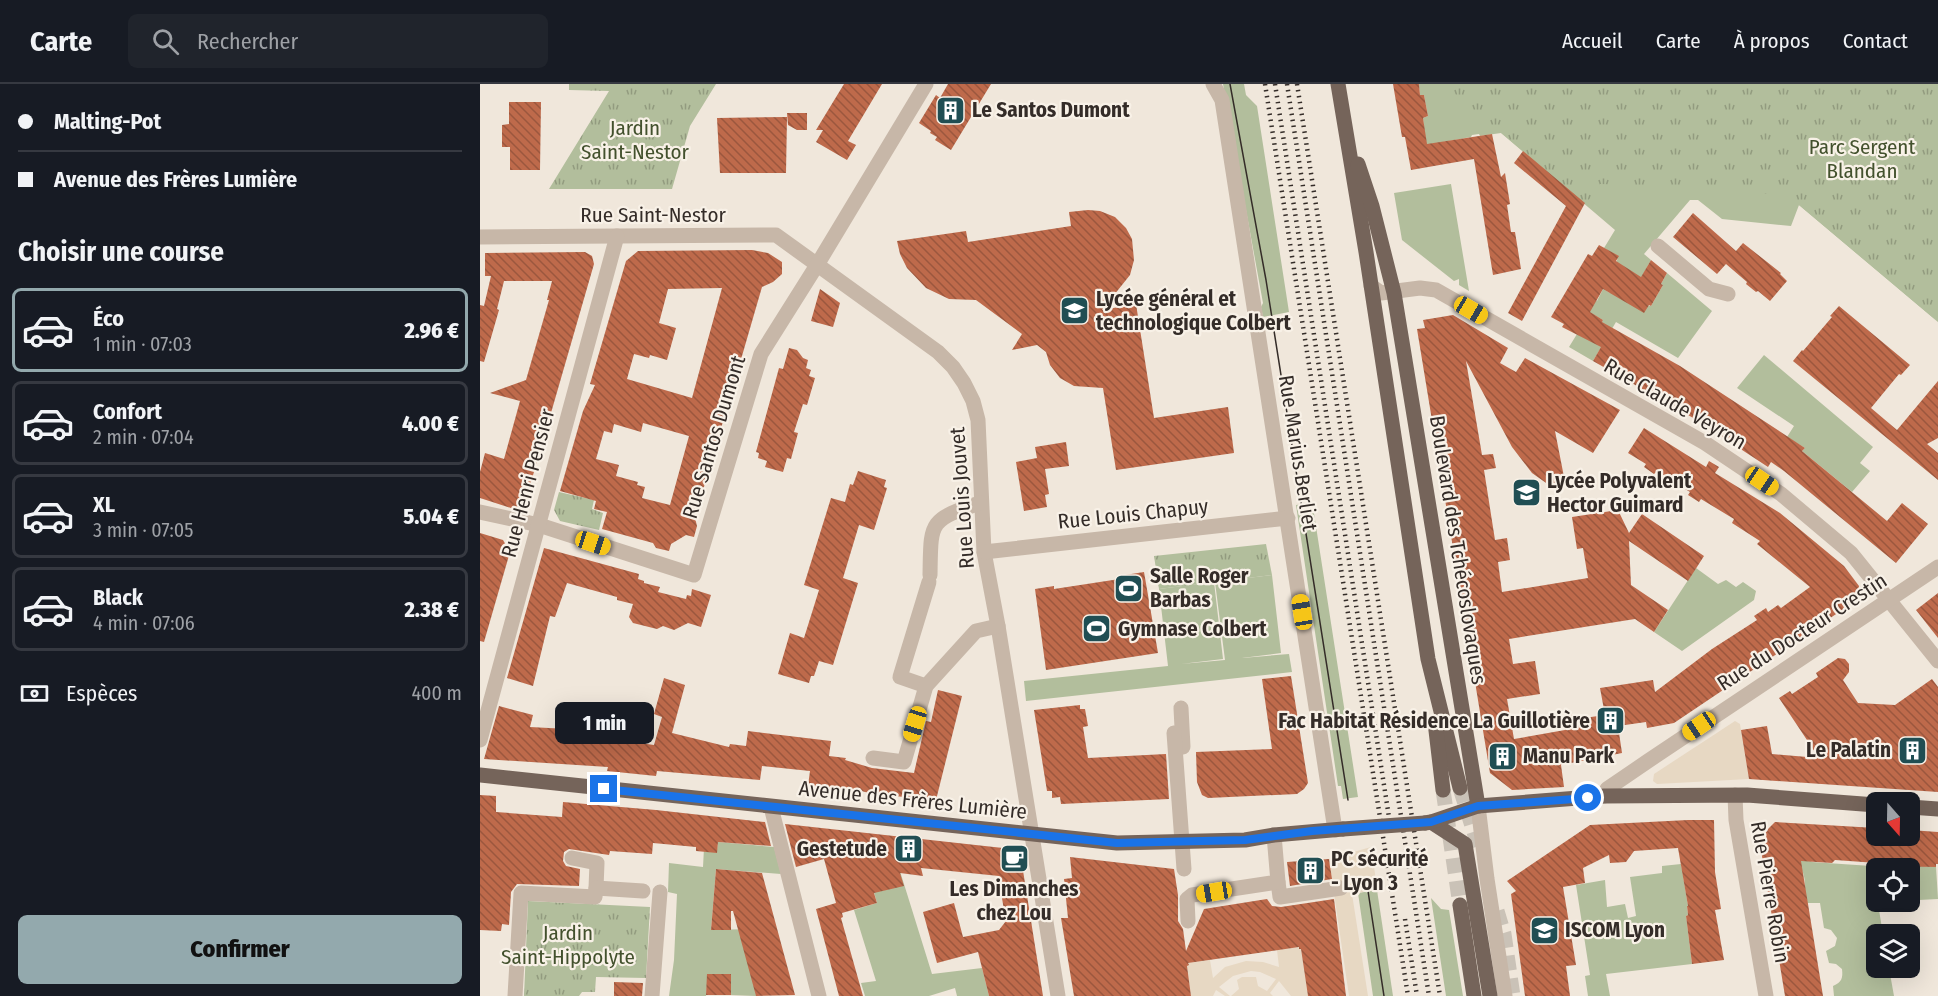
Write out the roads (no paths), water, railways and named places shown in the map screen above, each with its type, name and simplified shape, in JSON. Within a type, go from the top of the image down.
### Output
[{"type":"main road","name":"Boulevard des Tchécoslovaques","points":[[1338,84],[1428,659],[1460,788]]},
{"type":"main road","name":"Boulevard des Tchécoslovaques","points":[[1343,117],[1372,206],[1394,293],[1478,806]]},
{"type":"main road","points":[[1428,659],[1443,790]]},
{"type":"main road","name":"Avenue des Frères Lumière","points":[[480,776],[1117,843],[1245,840],[1274,835],[1428,823],[1478,806],[1604,796],[1735,795],[1866,804]]},
{"type":"main road","points":[[1920,808],[1938,809]]},
{"type":"main road","points":[[1428,823],[1465,844],[1490,996]]},
{"type":"main road","points":[[1460,905],[1474,996]]},
{"type":"street","name":"Rue Santos Dumont","points":[[538,525],[694,575],[761,354],[818,265],[926,84]]},
{"type":"street","name":"Rue Marius Berliet","points":[[1213,84],[1222,100],[1339,830]]},
{"type":"street","name":"Rue Saint-Nestor","points":[[480,237],[776,235],[818,265]]},
{"type":"street","name":"Rue Henri Pensier","points":[[480,740],[617,236]]},
{"type":"street","points":[[1658,246],[1709,289],[1728,294]]},
{"type":"street","name":"Rue Louis Jouvet","points":[[818,265],[938,352],[959,375],[970,393],[978,420],[980,439],[980,503],[984,552],[1033,834],[1058,996]]},
{"type":"street","name":"Rue Claude Veyron","points":[[1371,286],[1381,293],[1420,288],[1436,290],[1705,443],[1781,494],[1851,553],[1938,661]]},
{"type":"street","points":[[926,686],[900,678],[929,578],[931,534],[935,524],[941,518],[954,511],[980,503]]},
{"type":"street","points":[[480,512],[538,525]]},
{"type":"street","name":"Rue Louis Chapuy","points":[[984,552],[1288,518]]},
{"type":"street","name":"Rue du Docteur Crestin","points":[[1604,796],[1607,789],[1631,772],[1938,567]]},
{"type":"street","points":[[873,758],[904,762],[926,686],[976,631],[998,626]]},
{"type":"street","points":[[1181,708],[1186,842],[1184,869]]},
{"type":"street","points":[[1173,733],[1186,842]]},
{"type":"street","name":"Rue Pierre Robin","points":[[1735,795],[1736,820],[1766,996]]},
{"type":"street","name":"Boulevard des Tchécoslovaques","points":[[1478,806],[1505,996]]},
{"type":"street","points":[[771,807],[819,996]]},
{"type":"street","points":[[1274,835],[1280,897],[1341,888]]},
{"type":"street","points":[[515,996],[521,893],[595,897],[597,863],[572,858]]},
{"type":"street","points":[[1188,921],[1186,904],[1187,899],[1192,895],[1278,882]]},
{"type":"street","points":[[596,888],[644,891]]},
{"type":"street","points":[[652,996],[660,892]]},
{"type":"tunnel","points":[[1460,788],[1480,851]]},
{"type":"tunnel","points":[[1443,790],[1460,905]]},
{"type":"tunnel","points":[[1497,911],[1504,934],[1513,996]]},
{"type":"tram line","points":[[1230,84],[1266,280],[1348,800]]},
{"type":"tram line","points":[[1368,891],[1384,996]]},
{"type":"railway","points":[[1265,84],[1408,996]]},
{"type":"railway","points":[[1275,84],[1391,830]]},
{"type":"railway","points":[[1287,84],[1429,996]]},
{"type":"railway","points":[[1297,84],[1440,996]]},
{"type":"railway","points":[[1405,919],[1417,996]]},
{"type":"place","name":"Le Santos Dumont","points":[[951,110]]},
{"type":"place","name":"Lycée général et technologique Colbert","points":[[1075,311]]},
{"type":"place","name":"Lycée Polyvalent Hector Guimard","points":[[1526,493]]},
{"type":"place","name":"Salle Roger Barbas","points":[[1129,588]]},
{"type":"place","name":"Gymnase Colbert","points":[[1097,629]]},
{"type":"place","name":"Fac Habitat Résidence La Guillotière","points":[[1611,721]]},
{"type":"place","name":"Le Palatin","points":[[1912,750]]},
{"type":"place","name":"Manu Park","points":[[1502,756]]},
{"type":"place","name":"Gestetude","points":[[908,849]]},
{"type":"place","name":"Les Dimanches chez Lou","points":[[1014,858]]},
{"type":"place","name":"PC sécurité - Lyon 3","points":[[1310,871]]},
{"type":"place","name":"ISCOM Lyon","points":[[1544,930]]},
{"type":"park label","name":"Jardin Saint-Nestor","points":[[635,140]]},
{"type":"park label","name":"Parc Sergent Blandan","points":[[1862,159]]},
{"type":"park label","name":"Jardin Saint-Hippolyte","points":[[568,945]]}]
